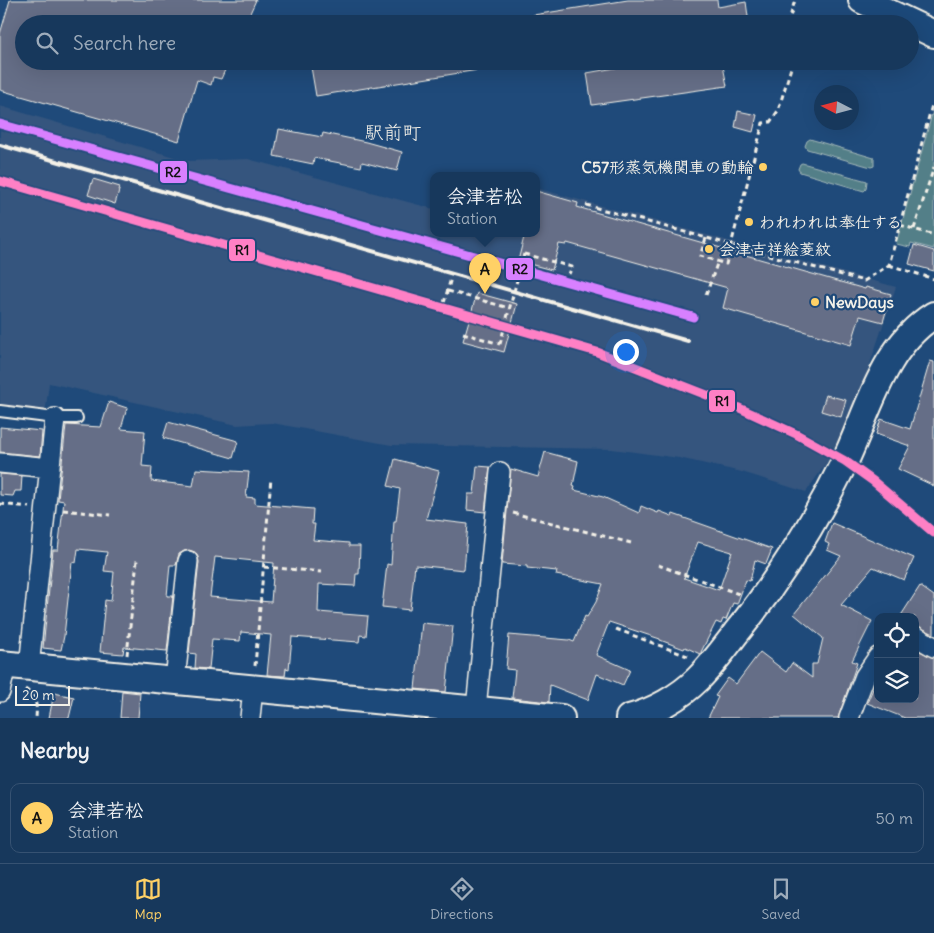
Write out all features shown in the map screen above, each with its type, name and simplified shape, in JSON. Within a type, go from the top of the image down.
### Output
[{"type":"street","points":[[862,0],[910,10]]},
{"type":"street","points":[[919,19],[934,34]]},
{"type":"street","points":[[629,718],[667,702],[696,681],[761,602],[792,558],[842,466],[885,370],[896,352],[910,335],[934,315]]},
{"type":"street","points":[[55,418],[50,468],[8,672],[125,676],[175,680],[475,714],[562,718]]},
{"type":"street","points":[[0,463],[50,468]]},
{"type":"street","points":[[475,714],[500,472]]},
{"type":"street","points":[[175,680],[188,561]]},
{"type":"street","points":[[919,638],[934,647]]},
{"type":"street","points":[[849,718],[865,676],[877,658]]},
{"type":"street","points":[[250,718],[253,688]]},
{"type":"lane","points":[[0,411],[55,418],[77,418]]},
{"type":"path","points":[[791,15],[795,0]]},
{"type":"path","points":[[706,238],[700,256],[726,264],[763,123],[770,122],[778,111],[790,70]]},
{"type":"path","points":[[586,205],[864,281],[889,265],[932,105]]},
{"type":"path","points":[[929,114],[934,115]]},
{"type":"path","points":[[914,229],[934,167]]},
{"type":"path","points":[[900,225],[934,235]]},
{"type":"path","points":[[463,334],[500,344],[524,254],[572,267],[569,274]]},
{"type":"path","points":[[706,295],[718,261]]},
{"type":"path","points":[[889,265],[934,279]]},
{"type":"path","points":[[444,303],[451,278]]},
{"type":"path","points":[[448,291],[509,308]]},
{"type":"path","points":[[253,688],[271,478]]},
{"type":"path","points":[[496,509],[631,543]]},
{"type":"path","points":[[125,676],[138,560]]},
{"type":"path","points":[[658,565],[761,602]]},
{"type":"path","points":[[264,567],[322,572]]},
{"type":"path","points":[[616,629],[711,665]]},
{"type":"path","points":[[8,672],[30,693],[37,703],[36,718]]},
{"type":"shaded area","points":[[0,106],[188,161],[248,159],[430,208],[430,237],[540,237],[540,189],[896,287],[846,435],[806,492],[742,472],[679,458],[612,449],[391,445],[272,423],[237,425],[49,383],[44,423],[0,417]]},
{"type":"green space","points":[[934,107],[934,249],[911,243],[910,247],[896,244]]},
{"type":"green space","points":[[810,139],[874,158],[874,166],[871,167],[807,149],[805,146]]},
{"type":"green space","points":[[802,163],[867,181],[866,189],[864,191],[800,172],[798,169]]},
{"type":"building","points":[[10,0],[256,0],[249,15],[15,15],[15,70],[225,70],[221,79],[213,77],[211,85],[197,80],[179,141],[0,90],[0,34]]},
{"type":"building","points":[[628,0],[717,0],[718,7],[746,2],[748,15],[533,15]]},
{"type":"building","points":[[312,70],[478,70],[316,96]]},
{"type":"building","points":[[604,70],[724,70],[727,86],[592,105],[587,73]]},
{"type":"building","points":[[738,111],[757,115],[753,132],[735,127]]},
{"type":"building","points":[[279,129],[322,137],[323,133],[402,152],[397,171],[362,162],[361,167],[314,158],[313,164],[274,156]]},
{"type":"building","points":[[93,179],[120,187],[115,204],[88,195]]},
{"type":"building","points":[[540,192],[578,203],[577,207],[865,289],[866,287],[891,294],[883,322],[860,316],[851,345],[723,308],[728,288],[567,243],[566,245],[559,244],[552,270],[518,261],[524,237],[540,237]]},
{"type":"building","points":[[914,245],[934,251],[934,271],[909,264]]},
{"type":"building","points":[[477,293],[517,304],[504,352],[463,341]]},
{"type":"building","points":[[930,361],[934,362],[934,486],[898,469],[910,446],[876,434],[881,419],[910,429]]},
{"type":"building","points":[[826,395],[846,400],[841,417],[821,411]]},
{"type":"building","points":[[109,402],[127,408],[121,429],[145,431],[142,466],[152,467],[151,481],[193,486],[196,469],[249,472],[246,497],[255,498],[255,504],[313,509],[312,524],[315,524],[313,540],[349,543],[349,546],[360,546],[359,574],[356,574],[355,586],[319,584],[318,612],[368,616],[366,636],[360,635],[359,642],[292,637],[289,669],[286,668],[285,676],[267,675],[271,635],[241,632],[240,641],[212,639],[209,669],[195,668],[196,654],[189,653],[199,562],[195,552],[189,550],[179,554],[176,565],[170,565],[167,596],[173,596],[167,651],[124,647],[123,654],[100,652],[105,600],[111,601],[114,572],[104,571],[107,552],[78,549],[76,563],[72,562],[61,650],[43,648],[53,550],[58,550],[64,501],[58,500],[66,425],[101,427]],"holes":[[[215,557],[274,563],[271,602],[210,597]]]},
{"type":"building","points":[[168,422],[238,441],[233,458],[163,438]]},
{"type":"building","points":[[0,427],[42,431],[40,456],[0,452]]},
{"type":"building","points":[[545,452],[578,461],[573,486],[575,487],[574,490],[603,497],[639,513],[641,506],[658,513],[659,511],[672,516],[673,514],[772,549],[766,564],[755,560],[750,581],[746,580],[737,604],[733,603],[726,620],[723,619],[721,624],[716,622],[700,654],[685,647],[684,649],[609,622],[596,655],[630,670],[623,685],[597,674],[588,700],[550,685],[549,702],[512,698],[515,670],[506,669],[509,635],[574,642],[585,616],[587,617],[596,602],[603,584],[556,575],[557,571],[502,564],[511,469],[538,477]],"holes":[[[698,542],[732,552],[719,590],[684,578]]]},
{"type":"building","points":[[395,459],[439,471],[426,519],[468,524],[464,570],[415,565],[410,610],[382,607],[387,564],[391,565],[394,521],[396,521],[400,489],[388,486]]},
{"type":"building","points":[[477,466],[490,467],[485,512],[467,510],[468,494],[474,494]]},
{"type":"building","points":[[0,474],[22,476],[21,491],[15,491],[13,496],[0,495]]},
{"type":"building","points":[[832,523],[914,558],[904,580],[873,567],[841,605],[872,621],[852,661],[857,663],[838,718],[708,718],[718,697],[715,696],[728,678],[736,684],[760,652],[786,672],[792,663],[812,678],[812,664],[817,664],[823,638],[794,614],[841,556],[827,550],[829,544],[825,542]]},
{"type":"building","points":[[920,586],[934,596],[934,634],[919,627],[919,613],[903,613]]},
{"type":"building","points":[[422,623],[453,626],[446,692],[415,689]]},
{"type":"building","points":[[919,651],[934,658],[934,718],[905,718],[867,703],[874,686],[874,703],[919,703]]},
{"type":"building","points":[[122,691],[140,693],[138,718],[120,718]]},
{"type":"building","points":[[54,693],[74,697],[69,718],[49,718]]},
{"type":"railway","points":[[0,145],[688,341]]},
{"type":"transit line","name":"R2","points":[[0,124],[693,317]]},
{"type":"transit line","name":"R1","points":[[0,181],[597,352],[735,406],[796,434],[845,461],[873,481],[934,533]]},
{"type":"place","name":"C57形蒸気機関車の動輪","points":[[763,167]]},
{"type":"place","name":"われわれは奉仕する","points":[[749,222]]},
{"type":"place","name":"会津吉祥絵菱紋","points":[[709,249]]},
{"type":"place","name":"会津若松","points":[[485,294]]},
{"type":"place","name":"NewDays","points":[[815,302]]},
{"type":"district","name":"駅前町","points":[[393,132]]}]
